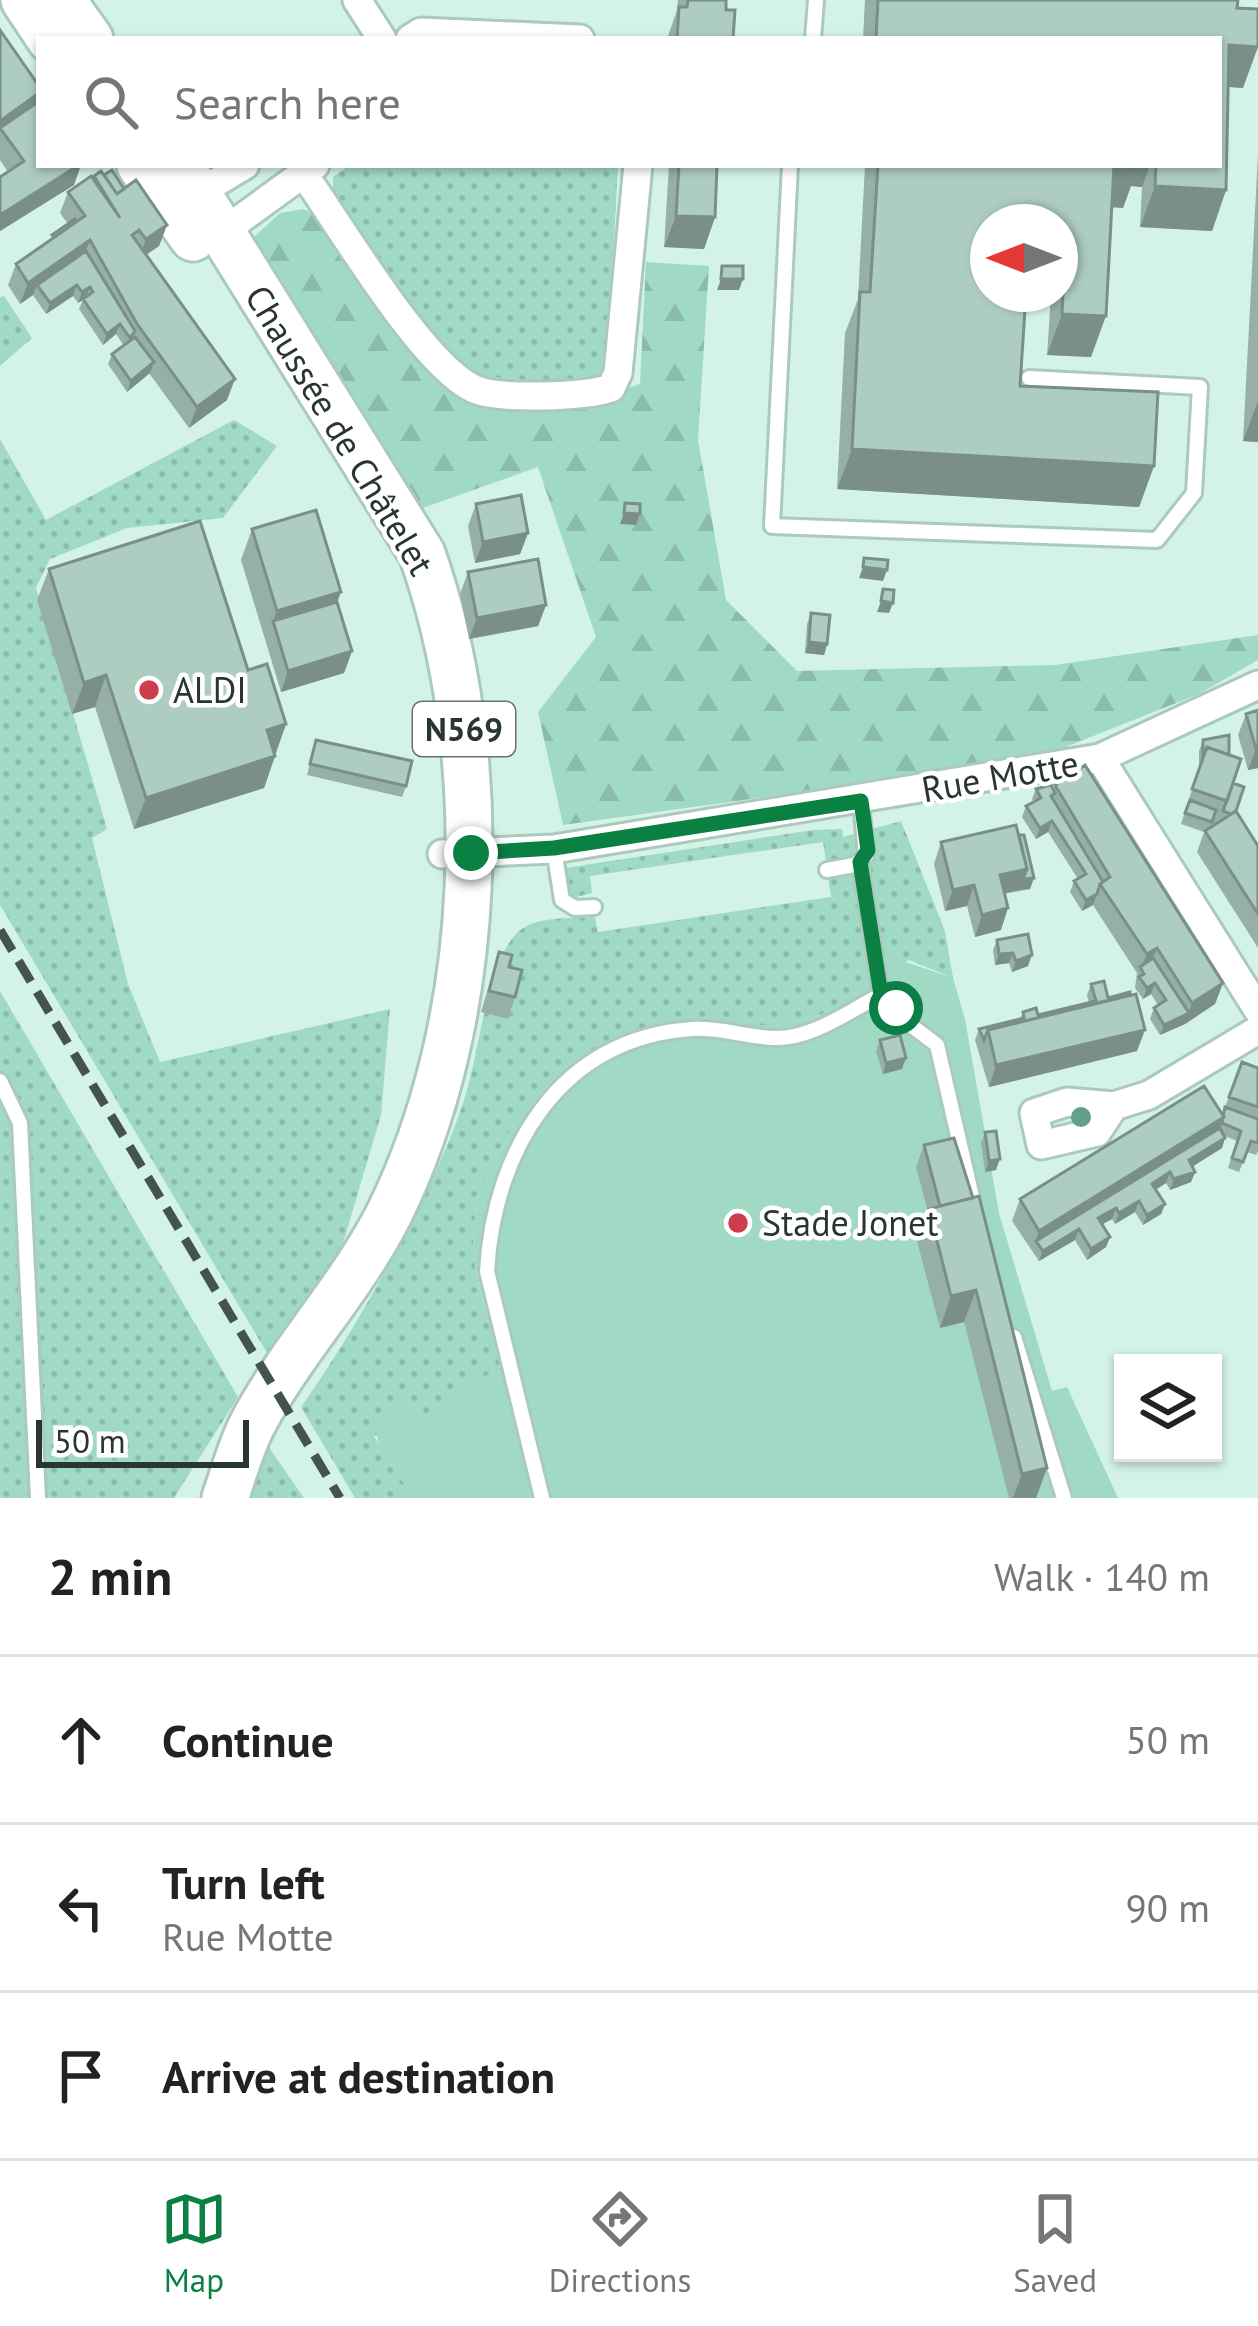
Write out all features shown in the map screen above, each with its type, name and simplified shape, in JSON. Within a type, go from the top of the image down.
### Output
[{"type":"main road","points":[[24,0],[48,36]]},
{"type":"main road","points":[[62,0],[88,36]]},
{"type":"main road","name":"Chaussée de Châtelet","points":[[145,168],[183,189],[386,536],[421,645],[441,789],[457,853],[430,986],[356,1265],[253,1423],[224,1498]]},
{"type":"street","points":[[357,0],[380,36]]},
{"type":"street","points":[[415,36],[421,32],[512,36]]},
{"type":"street","points":[[183,189],[237,168]]},
{"type":"street","points":[[211,241],[309,169],[441,366],[478,391],[589,396],[611,388],[618,373],[638,168]]},
{"type":"street","name":"Rue Motte","points":[[457,853],[554,848],[1100,758],[1258,685]]},
{"type":"street","points":[[1100,758],[1258,1010]]},
{"type":"street","points":[[1114,1106],[1149,1095],[1258,1030]]},
{"type":"lane","points":[[813,36],[816,0]]},
{"type":"lane","points":[[790,168],[772,526],[1157,540],[1194,493],[1200,386],[1029,378]]},
{"type":"lane","points":[[827,870],[860,862],[868,850],[861,801]]},
{"type":"lane","points":[[554,848],[562,900],[575,908],[594,907]]},
{"type":"lane","points":[[860,862],[882,1001]]},
{"type":"lane","points":[[542,1498],[488,1271],[489,1235],[517,1140],[572,1077],[631,1044],[690,1029],[781,1039],[825,1025],[875,998],[937,1045],[982,1228]]},
{"type":"lane","points":[[0,1082],[20,1123],[38,1498]]},
{"type":"lane","points":[[1007,1313],[1064,1498]]},
{"type":"green space","points":[[346,168],[618,168],[607,375],[566,384],[469,375],[392,284],[333,194],[333,177]]},
{"type":"green space","points":[[303,209],[324,218],[441,380],[614,393],[640,384],[646,262],[709,266],[698,440],[726,600],[797,671],[1055,665],[1258,635],[1258,660],[1199,694],[1033,760],[563,825],[538,712],[596,637],[538,467],[420,509],[243,247],[280,213]]},
{"type":"green space","points":[[4,296],[32,338],[0,366],[0,297]]},
{"type":"green space","points":[[234,420],[277,446],[223,518],[127,528],[50,559],[36,588],[107,829],[92,838],[128,984],[160,1062],[390,1009],[381,1115],[339,1257],[276,1368],[0,905],[0,439],[46,520]]},
{"type":"green space","points":[[901,821],[945,931],[953,978],[909,960],[815,1017],[775,1025],[652,1026],[584,1055],[553,1081],[502,1145],[475,1219],[476,1270],[502,1371],[434,1421],[374,1436],[414,1498],[355,1498],[301,1407],[369,1300],[434,1175],[464,1100],[497,967],[516,934],[553,919],[595,917],[598,932],[831,897],[823,842],[590,876],[592,893],[572,898],[565,868],[813,830],[842,829],[843,837]]},
{"type":"green space","name":"Stade Jonet","points":[[897,959],[953,978],[965,1019],[999,1213],[1052,1391],[1067,1387],[1118,1498],[414,1498],[380,1449],[375,1427],[401,1407],[434,1421],[469,1380],[501,1371],[476,1269],[475,1217],[485,1179],[527,1107],[589,1052],[624,1034],[660,1024],[758,1025],[815,1017],[848,999]]},
{"type":"green space","points":[[0,991],[238,1397],[174,1498],[0,1498]]},
{"type":"green space","points":[[268,1446],[304,1498],[244,1498]]},
{"type":"building","points":[[688,0],[726,0],[726,10],[735,10],[733,36],[677,36],[679,7],[687,7]]},
{"type":"building","points":[[878,0],[1238,0],[1237,8],[1258,9],[1258,47],[1229,45],[1226,190],[1155,186],[1156,168],[1222,168],[1222,36],[876,36]]},
{"type":"building","points":[[0,30],[36,82],[36,95],[0,121]]},
{"type":"building","points":[[36,103],[36,168],[74,168],[0,215],[0,177],[24,161],[0,128]]},
{"type":"building","points":[[679,168],[717,168],[715,217],[676,216]]},
{"type":"building","points":[[878,168],[1114,168],[1106,316],[1062,314],[1078,312],[1078,204],[970,204],[970,312],[1025,312],[1020,386],[1158,392],[1154,466],[852,449],[860,292],[870,292]]},
{"type":"building","points":[[112,170],[124,189],[117,194],[104,175]]},
{"type":"building","points":[[101,171],[117,194],[136,180],[167,225],[146,239],[139,230],[132,235],[235,379],[197,407],[137,324],[90,240],[28,283],[16,264],[85,216],[68,192],[91,176],[120,218],[94,176]]},
{"type":"building","points":[[86,251],[135,331],[130,338],[120,324],[107,334],[83,299],[93,292],[90,287],[82,292],[77,285],[50,303],[37,285]]},
{"type":"building","points":[[722,266],[743,266],[743,279],[721,279]]},
{"type":"building","points":[[135,337],[154,362],[131,381],[112,354]]},
{"type":"building","points":[[521,495],[528,533],[483,542],[476,504]]},
{"type":"building","points":[[625,503],[640,504],[640,514],[624,513]]},
{"type":"building","points":[[316,510],[341,592],[277,611],[252,529]]},
{"type":"building","name":"ALDI","points":[[200,521],[248,670],[267,664],[286,724],[267,730],[275,756],[146,798],[106,675],[84,683],[49,569]]},
{"type":"building","points":[[864,558],[888,560],[887,570],[863,567]]},
{"type":"building","points":[[538,559],[546,605],[477,618],[468,572]]},
{"type":"building","points":[[883,589],[894,590],[893,603],[881,601]]},
{"type":"building","points":[[337,602],[352,651],[288,671],[273,621]]},
{"type":"building","points":[[811,613],[830,615],[827,644],[809,642]]},
{"type":"building","points":[[1258,710],[1258,749],[1256,749],[1246,714]]},
{"type":"building","points":[[1229,735],[1229,755],[1207,747],[1203,757],[1203,740]]},
{"type":"building","points":[[316,740],[412,761],[406,786],[310,764]]},
{"type":"building","points":[[1207,747],[1241,759],[1227,801],[1192,789]]},
{"type":"building","points":[[1085,765],[1223,983],[1192,1003],[1157,948],[1147,954],[1100,884],[1110,877],[1055,785]]},
{"type":"building","points":[[1233,783],[1244,787],[1231,814],[1223,811]]},
{"type":"building","points":[[1051,785],[1055,793],[1051,796],[1103,882],[1097,894],[1086,900],[1074,881],[1086,874],[1052,821],[1040,828],[1026,806],[1041,798],[1036,789]]},
{"type":"building","points":[[1190,800],[1216,810],[1212,822],[1185,813]]},
{"type":"building","points":[[1236,811],[1258,846],[1258,914],[1205,831]]},
{"type":"building","points":[[1016,825],[1027,869],[1000,875],[1008,908],[982,915],[974,885],[953,890],[941,842]]},
{"type":"building","points":[[1019,835],[1024,835],[1034,878],[1023,879],[1027,869]]},
{"type":"building","points":[[1028,934],[1032,955],[1016,961],[1013,953],[999,954],[997,940]]},
{"type":"building","points":[[499,952],[512,955],[509,967],[522,970],[515,997],[489,991]]},
{"type":"building","points":[[1153,958],[1189,1013],[1164,1025],[1154,1008],[1166,1000],[1155,983],[1147,988],[1139,977],[1144,974],[1140,967]]},
{"type":"building","points":[[1104,981],[1108,998],[1130,995],[988,1030],[984,1040],[979,1029],[1024,1018],[1023,1012],[1036,1008],[1038,1015],[1096,1001],[1091,984]]},
{"type":"building","points":[[1136,994],[1145,1030],[996,1065],[988,1030]]},
{"type":"building","points":[[900,1035],[906,1058],[886,1063],[880,1040]]},
{"type":"building","points":[[1242,1062],[1258,1068],[1258,1107],[1229,1097]]},
{"type":"building","points":[[1204,1086],[1224,1117],[1039,1231],[1020,1199]]},
{"type":"building","points":[[1225,1107],[1258,1119],[1258,1143],[1251,1141],[1243,1162],[1232,1158],[1241,1131],[1222,1123]]},
{"type":"building","points":[[1220,1128],[1225,1138],[1189,1160],[1195,1172],[1174,1179],[1170,1172],[1152,1184],[1165,1204],[1147,1215],[1139,1201],[1098,1218],[1110,1237],[1091,1249],[1079,1229],[1043,1251],[1036,1241]]},
{"type":"building","points":[[996,1131],[1000,1159],[989,1161],[985,1132]]},
{"type":"building","points":[[954,1138],[973,1198],[940,1206],[924,1145]]},
{"type":"building","points":[[979,1196],[1047,1468],[1022,1474],[976,1290],[951,1296],[929,1209]]},
{"type":"railway","points":[[0,930],[340,1498]]},
{"type":"place","name":"ALDI","points":[[149,690]]},
{"type":"place","name":"Stade Jonet","points":[[738,1223]]},
{"type":"route","points":[[471,853],[554,848],[861,801],[868,850],[860,862],[882,1001],[896,1008]]}]
